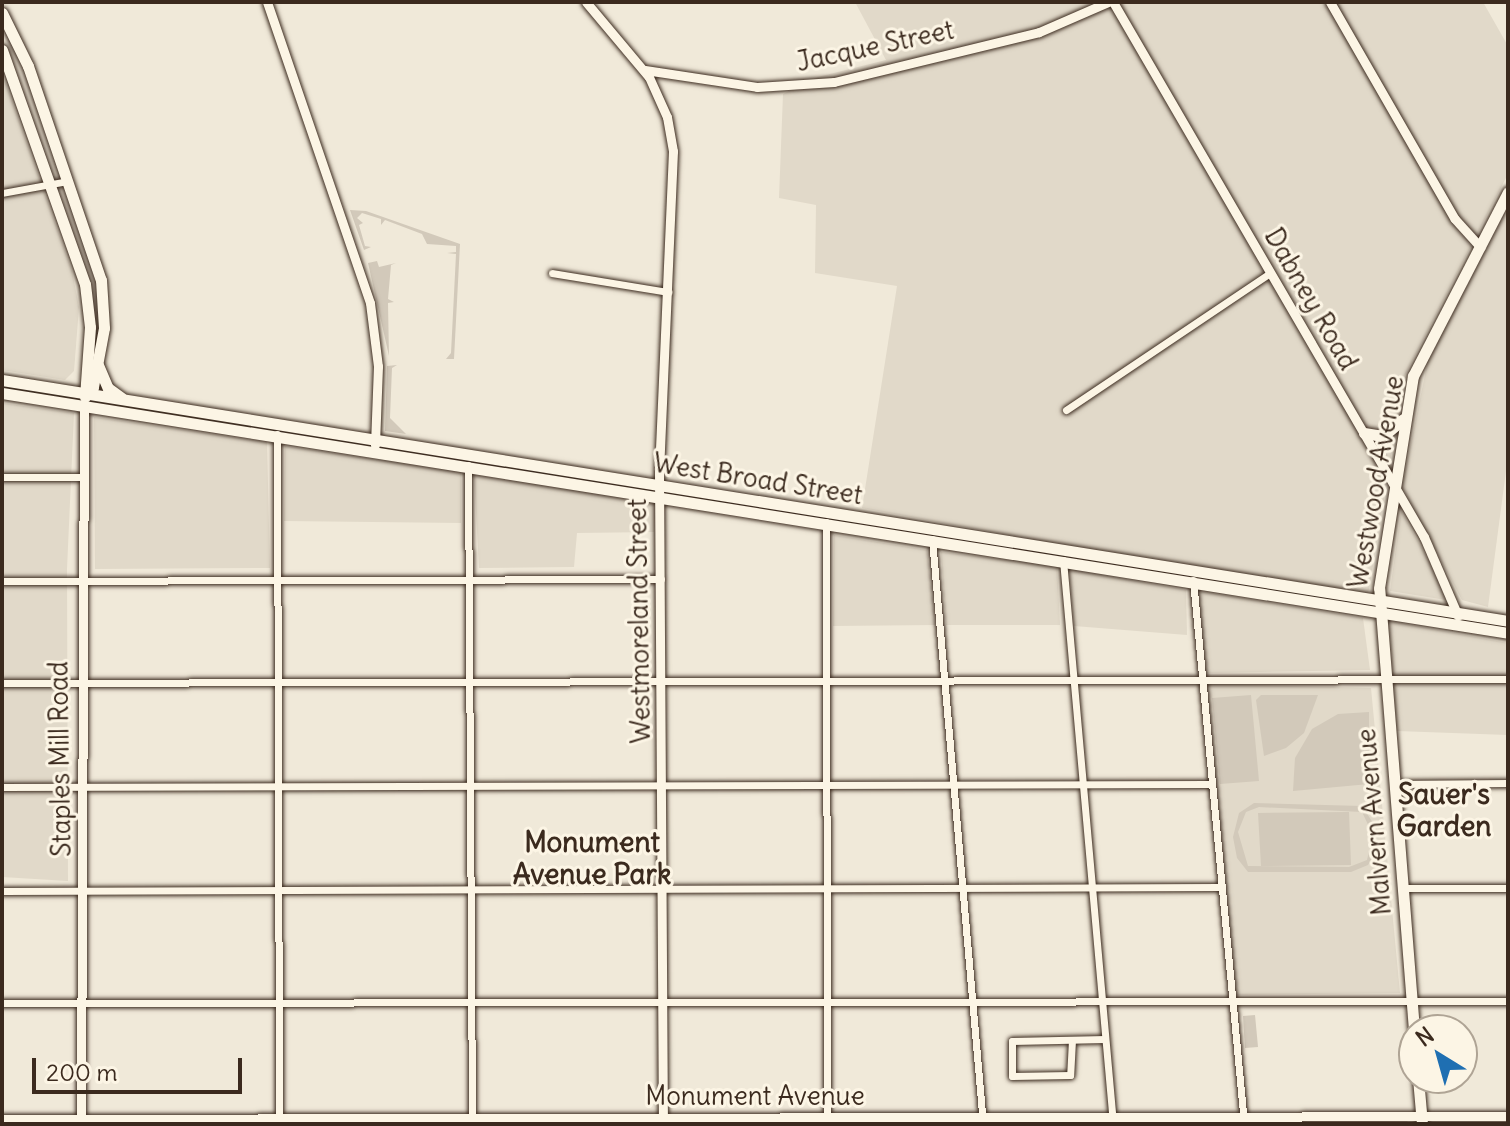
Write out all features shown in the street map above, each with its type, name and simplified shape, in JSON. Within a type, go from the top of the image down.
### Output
[{"type":"main road","name":"Staples Mill Road","points":[[2,13],[28,66],[103,292],[98,365],[93,387],[84,400]]},
{"type":"main road","name":"Staples Mill Road","points":[[2,50],[88,298],[84,400]]},
{"type":"main road","name":"Westwood Avenue","points":[[1377,604],[1403,419],[1413,376],[1508,192]]},
{"type":"main road","points":[[98,365],[108,388],[126,400]]},
{"type":"main road","name":"West Broad Street","points":[[2,380],[84,400],[126,400],[277,430]]},
{"type":"main road","name":"West Broad Street","points":[[2,393],[84,400],[1458,618],[1508,621]]},
{"type":"main road","points":[[1364,433],[1383,436],[1403,419]]},
{"type":"main road","name":"Malvern Avenue","points":[[1377,604],[1413,1014]]},
{"type":"main road","name":"West Broad Street","points":[[1458,618],[1508,633]]},
{"type":"main road","points":[[1420,1094],[1422,1120]]},
{"type":"street","points":[[267,2],[370,303],[378,366],[375,446]]},
{"type":"street","name":"Westmoreland Street","points":[[586,2],[645,70],[664,107],[673,151],[660,492],[663,1121]]},
{"type":"street","name":"Jacque Street","points":[[645,70],[757,87],[834,82],[1028,35],[1110,2]]},
{"type":"street","name":"Dabney Road","points":[[1110,2],[1436,560],[1458,618]]},
{"type":"street","points":[[1330,2],[1455,219],[1480,247]]},
{"type":"street","points":[[2,193],[52,187],[68,181]]},
{"type":"street","points":[[552,273],[668,292]]},
{"type":"street","points":[[1066,410],[1270,273]]},
{"type":"street","name":"Staples Mill Road","points":[[81,1122],[84,400]]},
{"type":"street","points":[[277,430],[279,1122]]},
{"type":"street","points":[[468,461],[472,1122]]},
{"type":"street","points":[[2,477],[83,477]]},
{"type":"street","points":[[826,518],[830,1001],[827,1121]]},
{"type":"street","points":[[932,535],[982,1120]]},
{"type":"street","points":[[1063,555],[1113,1121]]},
{"type":"street","points":[[1193,576],[1243,1121]]},
{"type":"street","points":[[2,581],[470,577],[661,579]]},
{"type":"street","points":[[2,683],[828,679],[945,682],[1200,677],[1508,679]]},
{"type":"street","points":[[1392,784],[1508,783]]},
{"type":"street","points":[[2,787],[1210,784]]},
{"type":"street","points":[[2,891],[1220,887]]},
{"type":"street","points":[[1402,888],[1508,888]]},
{"type":"street","points":[[2,1003],[1508,1001]]},
{"type":"street","points":[[1072,1040],[1070,1075],[1012,1076],[1012,1041],[1105,1039]]},
{"type":"street","name":"Monument Avenue","points":[[2,1119],[81,1122],[1243,1121],[1508,1116]]},
{"type":"shaded area","points":[[855,2],[1483,2],[1508,46],[1508,174],[1404,377],[1367,601],[862,508],[897,286],[815,273],[816,205],[779,198],[783,94],[818,77],[886,60]]},
{"type":"shaded area","points":[[2,73],[72,271],[79,307],[74,371],[65,380],[2,370]]},
{"type":"shaded area","points":[[1508,207],[1508,456],[1488,607],[1462,600],[1402,487],[1428,360]]},
{"type":"shaded area","points":[[350,210],[366,211],[460,244],[454,359],[446,359],[451,353],[456,254],[447,253],[456,252],[456,246],[427,244],[422,234],[385,220],[381,225],[381,219],[362,213],[357,218],[363,223],[359,225],[365,246],[371,247],[364,250]]},
{"type":"shaded area","points":[[377,261],[379,267],[396,263],[391,265],[388,299],[394,302],[388,303],[389,356],[368,263]]},
{"type":"shaded area","points":[[397,365],[392,368],[390,418],[406,434],[385,431],[387,366]]},
{"type":"shaded area","points":[[2,403],[74,413],[67,569],[68,881],[2,877]]},
{"type":"shaded area","points":[[94,417],[267,442],[270,568],[95,569]]},
{"type":"shaded area","points":[[285,446],[461,472],[461,523],[284,521]]},
{"type":"shaded area","points":[[474,475],[656,501],[654,532],[577,533],[574,567],[479,568]]},
{"type":"shaded area","points":[[1401,511],[1448,595],[1446,600],[1390,591]]},
{"type":"shaded area","points":[[834,535],[927,550],[935,625],[833,626]]},
{"type":"shaded area","points":[[941,552],[1057,566],[1060,625],[946,625]]},
{"type":"shaded area","points":[[1069,569],[1186,590],[1187,635],[1074,626]]},
{"type":"shaded area","points":[[1198,591],[1363,618],[1370,670],[1205,673]]},
{"type":"shaded area","points":[[1389,621],[1508,643],[1508,735],[1397,731]]},
{"type":"shaded area","points":[[1207,684],[1371,688],[1400,993],[1236,995]]},
{"type":"shaded area","points":[[1251,695],[1259,781],[1220,784],[1212,698]]},
{"type":"shaded area","points":[[1261,695],[1318,695],[1304,733],[1286,748],[1264,756],[1256,700]]},
{"type":"shaded area","points":[[1369,712],[1369,784],[1293,791],[1295,758],[1312,729],[1338,714]]},
{"type":"shaded area","points":[[1254,803],[1362,806],[1377,829],[1375,854],[1368,865],[1351,872],[1248,872],[1237,858],[1233,837],[1239,813]],"holes":[[[1259,807],[1362,812],[1373,835],[1367,860],[1349,867],[1248,866],[1238,832],[1246,812]]]},
{"type":"shaded area","points":[[1349,812],[1351,865],[1261,866],[1258,813]]},
{"type":"shaded area","points":[[1255,1015],[1258,1047],[1245,1048],[1243,1016]]},
{"type":"shaded area","points":[[1406,1120],[1410,1124],[1256,1124],[1259,1121]]},
{"type":"shaded area","points":[[1097,1121],[1103,1124],[993,1124],[995,1122]]},
{"type":"shaded area","points":[[1128,1121],[1226,1121],[1231,1124],[1124,1124]]},
{"type":"district","name":"Sauer's Garden","points":[[1444,810]]},
{"type":"district","name":"Monument Avenue Park","points":[[592,858]]}]
